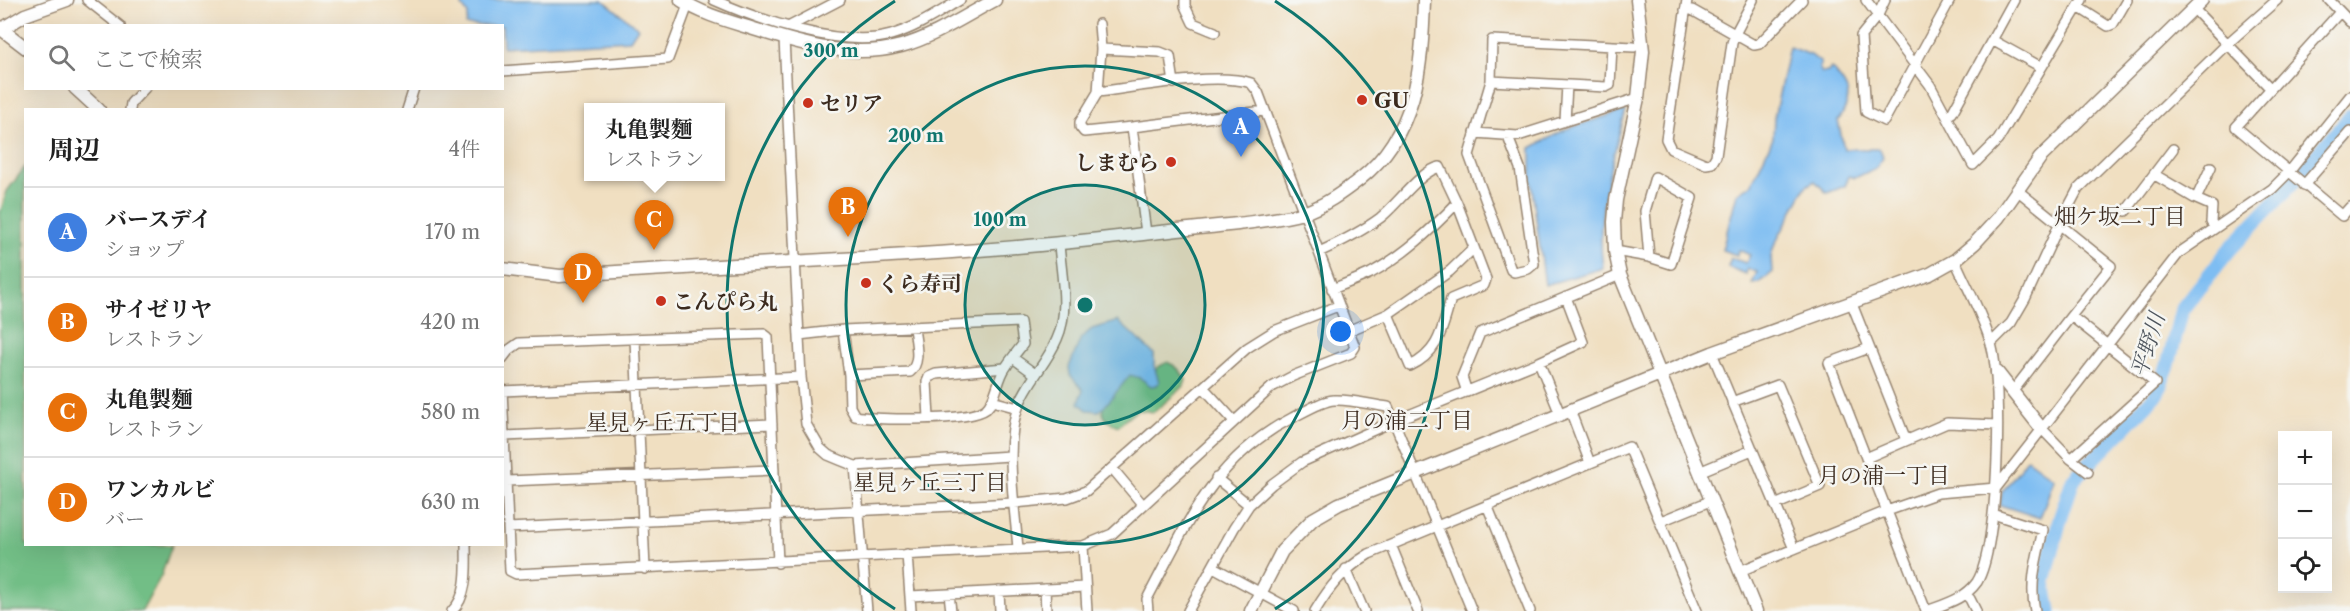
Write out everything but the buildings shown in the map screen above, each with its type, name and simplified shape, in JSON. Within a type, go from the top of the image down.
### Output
[{"type":"street","points":[[24,47],[0,29],[25,15],[67,0]]},
{"type":"street","points":[[87,0],[118,24]]},
{"type":"street","points":[[715,0],[756,18],[843,39],[889,36],[909,29],[960,0]]},
{"type":"street","points":[[790,26],[840,0]]},
{"type":"street","points":[[504,71],[668,59],[685,3],[728,21],[784,39],[840,51],[881,50],[901,46],[943,28],[996,0]]},
{"type":"street","points":[[1185,0],[1185,6],[1193,23],[1215,32]]},
{"type":"street","points":[[504,269],[560,276],[951,254],[1262,221],[1304,212],[1321,206],[1362,177],[1382,158],[1398,136],[1416,89],[1421,64],[1424,0]]},
{"type":"street","points":[[1637,0],[1643,51],[1638,98],[1616,200],[1615,251],[1620,275],[1658,374],[1756,611]]},
{"type":"street","points":[[1686,5],[1666,139],[1671,149],[1706,164],[1712,163],[1716,156],[1735,34],[1753,0]]},
{"type":"street","points":[[1686,5],[1754,45],[1759,44],[1802,0]]},
{"type":"street","points":[[1866,0],[1930,85],[1973,165],[1998,140],[2080,4],[2108,26],[2113,24],[2127,0]]},
{"type":"street","points":[[1885,0],[1878,15],[1861,36],[1866,112],[1884,121],[1950,0]]},
{"type":"street","points":[[1947,116],[1952,114],[2014,0]]},
{"type":"street","points":[[1991,343],[2011,323],[2078,189],[2227,44],[2277,0]]},
{"type":"street","points":[[2329,0],[2350,22]]},
{"type":"street","points":[[1251,611],[1282,551],[1313,519],[1339,504],[1658,374],[1930,274],[1955,260],[1975,243],[1998,218],[2040,158],[2198,4],[2227,44],[2270,88]]},
{"type":"street","points":[[2340,12],[2236,127],[2342,216],[2350,207]]},
{"type":"street","points":[[1099,24],[1101,49],[1098,92],[1080,122],[1080,127],[1084,132],[1264,111]]},
{"type":"street","points":[[784,39],[801,377],[806,424],[828,455],[855,466],[1010,456]]},
{"type":"street","points":[[1508,137],[1520,168],[1534,264],[1528,269],[1515,272],[1511,270],[1469,155],[1491,81],[1492,40],[1635,47]]},
{"type":"street","points":[[1992,40],[2041,67]]},
{"type":"street","points":[[1491,81],[1606,87],[1610,85],[1612,46]]},
{"type":"street","points":[[1101,49],[1160,52],[1170,56],[1174,83]]},
{"type":"street","points":[[504,413],[510,571],[516,574],[862,559],[907,554],[1083,546],[1112,534],[1272,387],[1293,376],[1352,353],[1354,347],[1258,92],[1251,83],[1231,79],[1098,92]]},
{"type":"street","points":[[1565,121],[1567,85]]},
{"type":"street","points":[[77,90],[97,108]]},
{"type":"street","points":[[130,108],[131,104],[144,90]]},
{"type":"street","points":[[408,108],[413,90]]},
{"type":"street","points":[[1740,571],[1887,511],[1938,493],[1996,488],[2179,253],[2272,189],[2289,172],[2350,96]]},
{"type":"street","points":[[1475,133],[1518,136],[1638,98]]},
{"type":"street","points":[[1132,128],[1146,233]]},
{"type":"street","points":[[2304,185],[2350,132]]},
{"type":"street","points":[[2126,211],[2155,175],[2172,149]]},
{"type":"street","points":[[1319,252],[1354,236],[1382,217],[1404,197],[1428,169],[1440,167],[1457,203],[1486,279],[1484,285],[1451,299],[1439,337],[1431,353],[1410,366],[1389,314]]},
{"type":"street","points":[[2196,199],[2211,167]]},
{"type":"street","points":[[2155,175],[2212,206],[2211,222],[2215,228]]},
{"type":"street","points":[[1615,251],[1649,257],[1671,264],[1692,198],[1654,177],[1645,211],[1649,257]]},
{"type":"street","points":[[2013,391],[2111,266],[2017,190]]},
{"type":"street","points":[[1332,290],[1371,273],[1401,253],[1430,231],[1457,203]]},
{"type":"street","points":[[1018,549],[1010,456],[1018,408],[1061,329],[1063,315],[1059,244]]},
{"type":"street","points":[[1348,331],[1389,314],[1450,271],[1474,248]]},
{"type":"street","points":[[1869,348],[1829,363],[1926,611],[1965,594],[1977,582],[1984,564],[1996,488],[1997,372],[1991,343],[1955,260]]},
{"type":"street","points":[[1467,392],[1462,377],[1480,333],[1620,275]]},
{"type":"street","points":[[1188,611],[1249,505],[1272,484],[1302,462],[1583,342],[1566,297]]},
{"type":"street","points":[[1852,304],[1906,440]]},
{"type":"street","points":[[508,528],[1014,503],[1067,498],[1086,491],[1246,348],[1274,331],[1338,306]]},
{"type":"street","points":[[2071,316],[2155,383],[2071,459]]},
{"type":"street","points":[[799,335],[843,330],[1020,322],[1023,344],[1005,368],[992,401],[986,408],[976,413],[929,418],[870,418],[855,416],[850,407],[849,375],[843,330]]},
{"type":"street","points":[[849,375],[910,372],[915,368],[917,361],[914,327]]},
{"type":"street","points":[[504,356],[519,343],[764,334],[768,337],[778,563]]},
{"type":"street","points":[[635,339],[645,569]]},
{"type":"street","points":[[1712,353],[1794,549]]},
{"type":"street","points":[[1013,358],[1035,374]]},
{"type":"street","points":[[1539,362],[1590,463]]},
{"type":"street","points":[[929,418],[927,382],[929,377],[936,374],[1005,368]]},
{"type":"street","points":[[1997,372],[2041,428],[2071,459],[2088,472]]},
{"type":"street","points":[[504,390],[801,377]]},
{"type":"street","points":[[1732,402],[1778,385],[1820,486],[1775,506]]},
{"type":"street","points":[[1203,387],[1234,421]]},
{"type":"street","points":[[1148,611],[1147,599],[1198,504],[1216,478],[1253,441],[1270,429],[1333,400],[1388,407],[1417,472],[1472,611]]},
{"type":"street","points":[[992,401],[1018,408]]},
{"type":"street","points":[[1866,458],[1947,423],[1997,425]]},
{"type":"street","points":[[505,436],[772,424]]},
{"type":"street","points":[[1315,611],[1329,587],[1346,569],[1369,554],[1629,447],[1697,611]]},
{"type":"street","points":[[1699,472],[1752,450]]},
{"type":"street","points":[[855,466],[867,611]]},
{"type":"street","points":[[1112,468],[1143,505]]},
{"type":"street","points":[[507,481],[774,470]]},
{"type":"street","points":[[1216,478],[1249,505]]},
{"type":"street","points":[[1661,522],[1710,501]]},
{"type":"street","points":[[1487,505],[1530,611]]},
{"type":"street","points":[[1993,514],[2043,530],[2032,581],[2031,596],[2035,611]]},
{"type":"street","points":[[1391,545],[1418,611]]},
{"type":"street","points":[[452,611],[462,597],[466,574],[466,546]]},
{"type":"street","points":[[1083,546],[1087,611]]},
{"type":"street","points":[[907,554],[911,611]]},
{"type":"street","points":[[1213,567],[1294,611]]},
{"type":"street","points":[[1346,569],[1364,611]]},
{"type":"street","points":[[910,596],[1085,586]]},
{"type":"street","points":[[1046,589],[1046,611]]},
{"type":"street","points":[[999,591],[1000,611]]},
{"type":"street","points":[[949,594],[951,611]]},
{"type":"street","points":[[1965,594],[1976,611]]},
{"type":"green space","points":[[24,168],[24,546],[172,546],[161,576],[142,611],[0,611],[0,213],[7,191]]},
{"type":"green space","points":[[1167,362],[1182,374],[1186,380],[1184,386],[1154,412],[1137,410],[1118,426],[1108,421],[1103,414],[1103,407],[1111,391],[1118,384],[1133,373],[1150,378],[1158,367]]},
{"type":"water","points":[[464,0],[603,0],[638,28],[630,40],[504,47],[504,24],[466,24],[468,14],[462,6]]},
{"type":"water","points":[[1789,47],[1811,55],[1821,63],[1819,67],[1822,73],[1828,72],[1831,68],[1846,87],[1848,99],[1838,121],[1844,149],[1880,149],[1883,158],[1876,168],[1855,178],[1849,176],[1845,186],[1827,193],[1815,181],[1806,186],[1774,246],[1771,256],[1772,273],[1759,283],[1752,284],[1757,272],[1747,269],[1746,274],[1728,267],[1731,258],[1746,263],[1750,255],[1739,250],[1737,255],[1722,250],[1737,194],[1752,183],[1773,138],[1774,118]]},
{"type":"water","points":[[1626,110],[1610,169],[1603,208],[1601,248],[1603,268],[1545,285],[1531,181],[1531,148],[1566,129]]},
{"type":"water","points":[[1118,321],[1154,354],[1154,366],[1159,382],[1151,386],[1140,378],[1130,375],[1099,411],[1087,410],[1079,403],[1083,390],[1070,375],[1069,367],[1081,338],[1092,329]]},
{"type":"water","points":[[2027,459],[2054,479],[2040,518],[2000,505],[2002,492]]},
{"type":"waterway","name":"平野川","points":[[2049,611],[2044,582],[2060,519],[2073,480],[2156,395],[2168,365],[2182,309],[2230,249],[2350,117]]},
{"type":"place","name":"GU","points":[[1362,100]]},
{"type":"place","name":"セリア","points":[[808,103]]},
{"type":"place","name":"バースデイ","points":[[1241,157]]},
{"type":"place","name":"しまむら","points":[[1171,162]]},
{"type":"place","name":"サイゼリヤ","points":[[848,237]]},
{"type":"place","name":"丸亀製麵","points":[[654,250]]},
{"type":"place","name":"くら寿司","points":[[866,283]]},
{"type":"place","name":"こんぴら丸","points":[[661,301]]},
{"type":"place","name":"ワンカルビ","points":[[583,303]]},
{"type":"district","name":"畑ケ坂二丁目","points":[[2120,216]]},
{"type":"district","name":"月の浦二丁目","points":[[1407,420]]},
{"type":"district","name":"星見ヶ丘五丁目","points":[[663,422]]},
{"type":"district","name":"月の浦一丁目","points":[[1884,475]]},
{"type":"district","name":"星見ヶ丘三丁目","points":[[930,482]]}]
